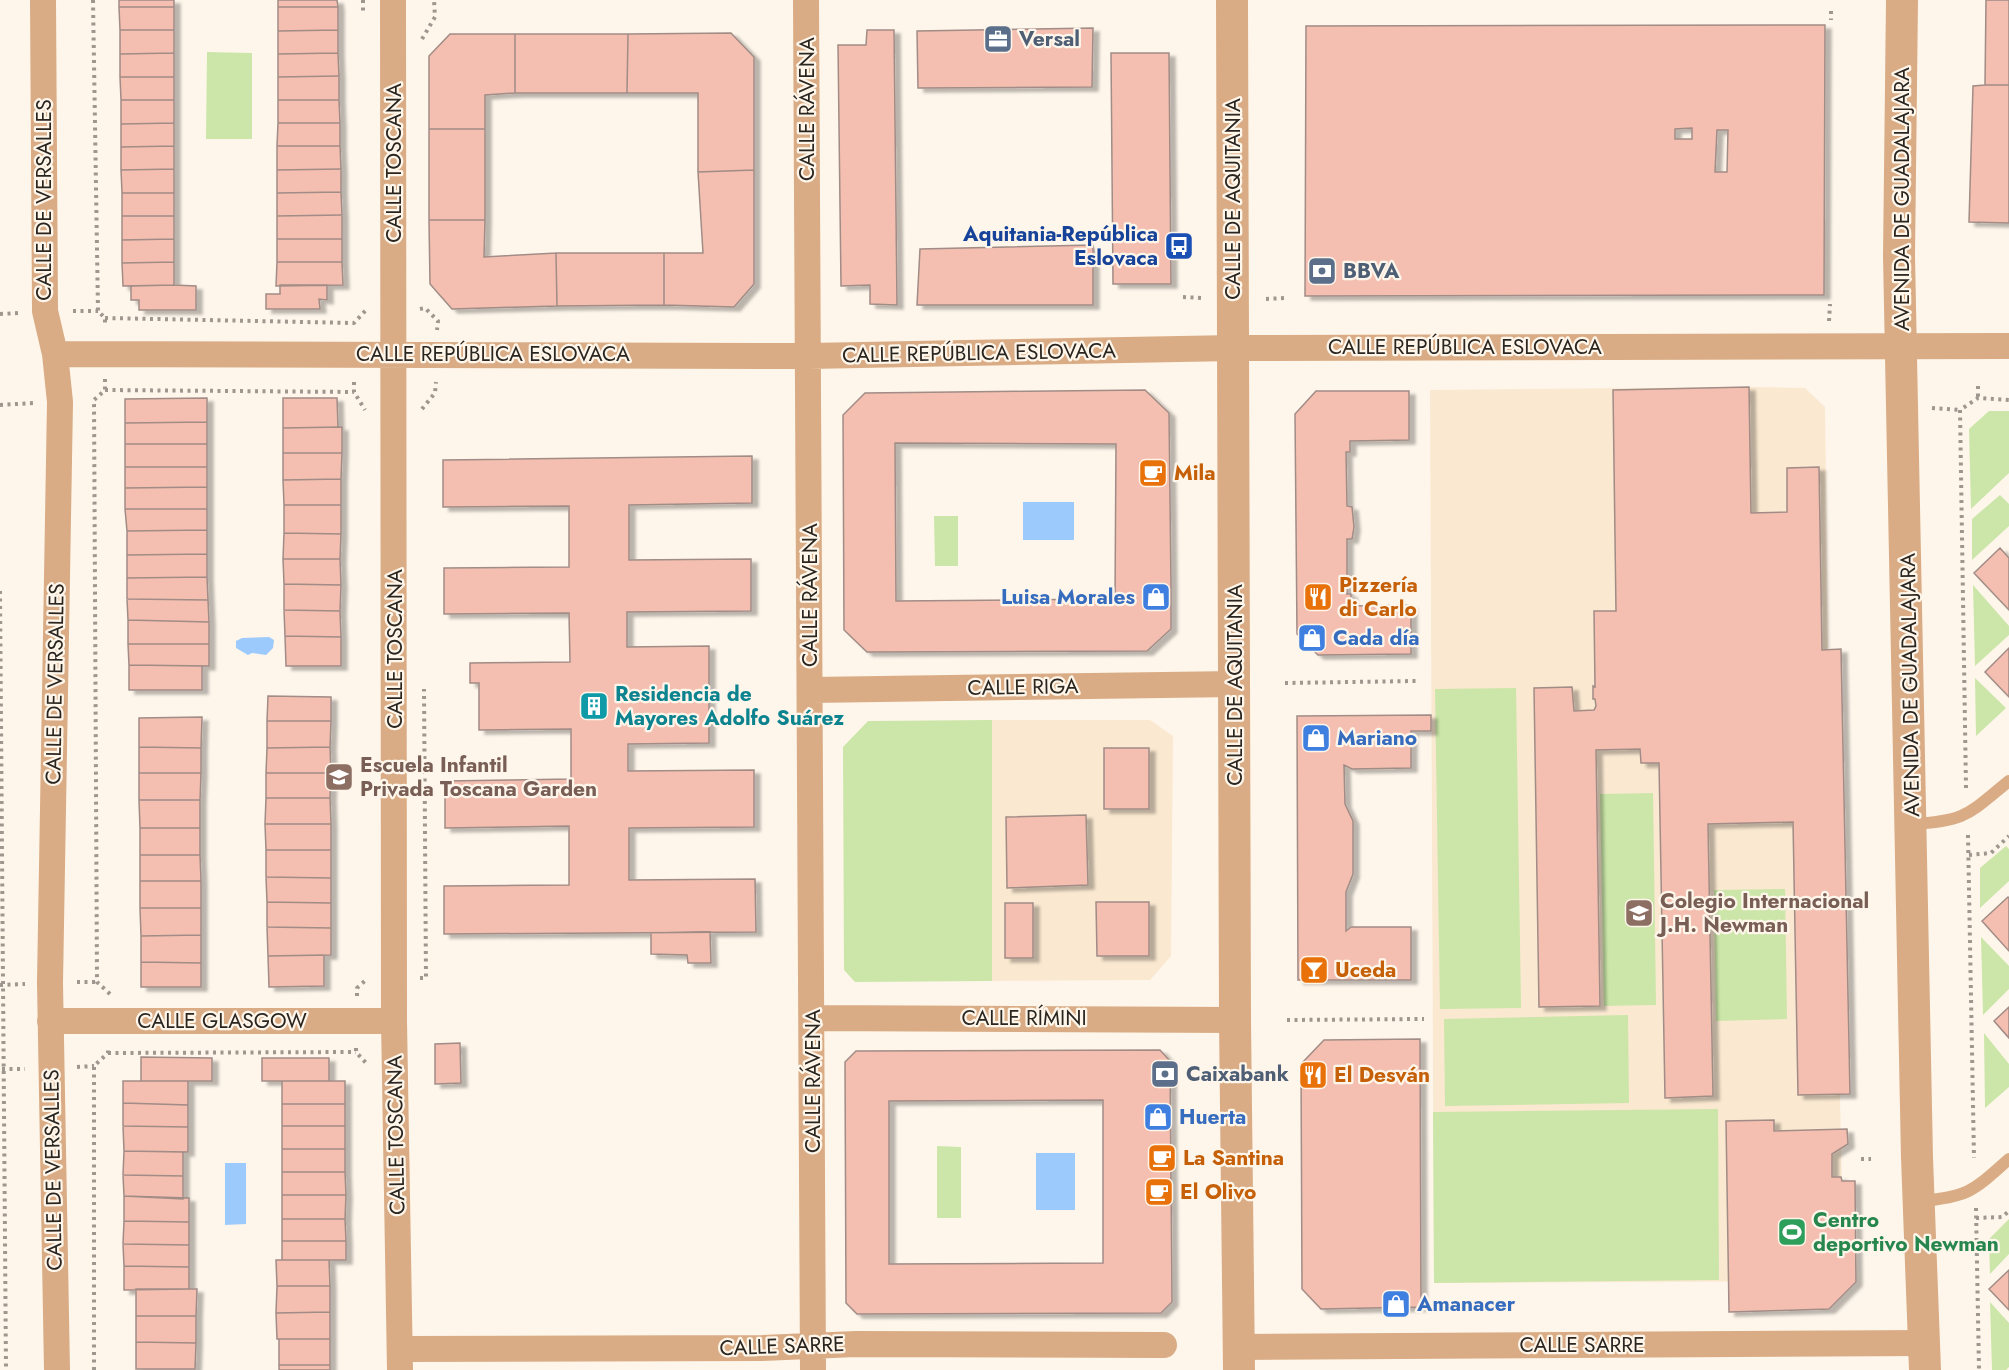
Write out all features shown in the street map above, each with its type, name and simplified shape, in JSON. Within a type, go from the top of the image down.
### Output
[{"type":"street","name":"CALLE DE VERSALLES","points":[[43,0],[45,311],[55,354],[60,402],[50,1021],[57,1370]]},
{"type":"street","name":"CALLE TOSCANA","points":[[393,0],[394,1021],[400,1360]]},
{"type":"street","name":"CALLE RÁVENA","points":[[806,0],[813,1358]]},
{"type":"street","name":"CALLE DE AQUITANIA","points":[[1232,0],[1236,684],[1235,1020],[1239,1359]]},
{"type":"street","name":"AVENIDA DE GUADALAJARA","points":[[1902,0],[1899,256],[1903,346],[1925,1356]]},
{"type":"street","name":"CALLE REPÚBLICA ESLOVACA","points":[[55,354],[395,353],[809,356],[1234,348],[2009,346]]},
{"type":"street","name":"CALLE RIGA","points":[[811,690],[1236,684]]},
{"type":"street","name":"CALLE RÍMINI","points":[[813,1018],[1235,1020]]},
{"type":"street","name":"CALLE GLASGOW","points":[[50,1021],[394,1021]]},
{"type":"street","name":"CALLE SARRE","points":[[400,1360],[813,1358],[1164,1345]]},
{"type":"street","name":"CALLE SARRE","points":[[1239,1359],[1925,1356]]},
{"type":"lane","points":[[1912,824],[1949,822],[1967,816],[2009,781]]},
{"type":"lane","points":[[1920,1201],[1955,1198],[1975,1189],[2009,1158]]},
{"type":"path","points":[[93,0],[98,311],[105,318],[105,390]]},
{"type":"path","points":[[363,0],[363,23]]},
{"type":"path","points":[[1831,12],[1831,20]]},
{"type":"path","points":[[1183,297],[1203,298]]},
{"type":"path","points":[[1266,299],[1285,298]]},
{"type":"path","points":[[105,318],[354,323],[366,310],[365,299]]},
{"type":"path","points":[[1829,323],[1830,304]]},
{"type":"path","points":[[1978,386],[1978,398]]},
{"type":"path","points":[[108,1053],[110,993],[97,982],[94,400],[105,390],[354,392]]},
{"type":"path","points":[[1931,408],[1960,410],[1978,398],[2009,400]]},
{"type":"path","points":[[1960,410],[1974,1158]]},
{"type":"path","points":[[0,591],[1,1069],[6,1370]]},
{"type":"path","points":[[1285,684],[1416,681]]},
{"type":"path","points":[[1970,855],[1991,852],[2009,836]]},
{"type":"path","points":[[1287,1020],[1425,1019]]},
{"type":"path","points":[[94,1370],[94,1066],[108,1053],[356,1052]]},
{"type":"path","points":[[1862,1159],[1871,1159]]},
{"type":"path","points":[[1976,1205],[1978,1370]]},
{"type":"path","points":[[1976,1218],[2002,1217],[2009,1211]]},
{"type":"shaded area","name":"Colegio Internacional J.H. Newman","points":[[1805,388],[1825,407],[1828,650],[1841,650],[1850,1094],[1840,1095],[1843,1248],[1824,1281],[1434,1283],[1430,390]]},
{"type":"shaded area","points":[[992,720],[1150,720],[1173,736],[1171,956],[1150,980],[992,981]]},
{"type":"green space","points":[[207,52],[252,53],[252,139],[206,139]]},
{"type":"green space","points":[[1989,411],[2009,411],[2009,473],[1971,509],[1969,429]]},
{"type":"green space","points":[[2000,495],[2009,504],[2009,526],[1972,560],[1972,519]]},
{"type":"green space","points":[[934,516],[958,516],[958,566],[935,566]]},
{"type":"green space","points":[[1973,585],[2009,626],[2009,635],[1975,666]]},
{"type":"green space","points":[[1975,678],[2006,708],[1976,736]]},
{"type":"green space","points":[[1516,688],[1521,1008],[1440,1009],[1435,689]]},
{"type":"green space","points":[[992,720],[992,981],[855,982],[844,970],[843,747],[868,721]]},
{"type":"green space","points":[[1653,793],[1656,1005],[1604,1006],[1600,794]]},
{"type":"green space","points":[[2006,846],[2009,849],[2009,881],[1980,908],[1980,868]]},
{"type":"green space","points":[[1785,889],[1787,1019],[1716,1021],[1714,890]]},
{"type":"green space","points":[[1981,937],[2009,966],[2009,989],[1983,1015]]},
{"type":"green space","points":[[1628,1015],[1629,1103],[1445,1106],[1444,1019]]},
{"type":"green space","points":[[1984,1033],[2009,1064],[2009,1087],[1985,1108]]},
{"type":"green space","points":[[1718,1109],[1719,1280],[1434,1283],[1433,1112]]},
{"type":"green space","points":[[937,1146],[961,1147],[961,1218],[937,1218]]},
{"type":"green space","points":[[2009,1219],[2009,1254],[1990,1274],[1989,1239]]},
{"type":"green space","points":[[1990,1302],[2009,1323],[2009,1367],[2006,1370],[1992,1370]]},
{"type":"water","points":[[1023,502],[1074,502],[1074,540],[1023,540]]},
{"type":"water","points":[[269,637],[274,640],[273,648],[266,655],[252,653],[248,655],[236,648],[236,641],[242,638]]},
{"type":"water","points":[[1036,1153],[1075,1153],[1075,1210],[1036,1210]]},
{"type":"water","points":[[225,1163],[246,1163],[246,1224],[225,1225]]},
{"type":"building","points":[[119,0],[174,0],[174,7],[119,7]]},
{"type":"building","points":[[278,0],[337,0],[338,7],[278,7]]},
{"type":"building","points":[[1986,0],[2009,0],[2009,85],[1985,85]]},
{"type":"building","points":[[119,7],[174,7],[174,30],[120,30]]},
{"type":"building","points":[[278,7],[338,7],[338,30],[278,31]]},
{"type":"building","points":[[1825,25],[1824,295],[1305,296],[1306,26]]},
{"type":"building","points":[[1093,28],[1092,87],[918,88],[917,31]]},
{"type":"building","points":[[120,30],[174,30],[174,53],[120,54]]},
{"type":"building","points":[[338,30],[338,53],[278,54],[278,31]]},
{"type":"building","points":[[867,30],[894,30],[897,305],[870,304],[870,285],[841,286],[838,45],[866,45]]},
{"type":"building","points":[[731,33],[754,57],[754,170],[698,172],[698,93],[627,93],[628,34]]},
{"type":"building","points":[[450,34],[515,34],[515,93],[485,95],[485,129],[429,129],[429,56]]},
{"type":"building","points":[[515,34],[628,34],[627,93],[515,93]]},
{"type":"building","points":[[174,53],[174,77],[120,77],[120,54]]},
{"type":"building","points":[[338,53],[339,76],[278,77],[278,54]]},
{"type":"building","points":[[1111,53],[1169,53],[1171,284],[1113,284]]},
{"type":"building","points":[[339,76],[339,100],[278,100],[278,77]]},
{"type":"building","points":[[120,77],[174,77],[174,100],[121,100]]},
{"type":"building","points":[[2009,85],[2009,223],[1969,222],[1973,86]]},
{"type":"building","points":[[121,100],[174,100],[174,123],[121,124]]},
{"type":"building","points":[[278,100],[339,100],[340,123],[278,123]]},
{"type":"building","points":[[174,123],[174,146],[121,147],[121,124]]},
{"type":"building","points":[[278,123],[340,123],[340,146],[277,146]]},
{"type":"building","points":[[1692,128],[1692,139],[1675,139],[1675,129]]},
{"type":"building","points":[[429,129],[485,129],[485,220],[429,220]]},
{"type":"building","points":[[1717,130],[1728,130],[1727,172],[1715,172]]},
{"type":"building","points":[[174,146],[174,169],[121,170],[121,147]]},
{"type":"building","points":[[277,146],[340,146],[341,169],[277,170]]},
{"type":"building","points":[[174,169],[174,193],[122,193],[121,170]]},
{"type":"building","points":[[341,169],[341,192],[277,193],[277,170]]},
{"type":"building","points":[[754,170],[754,284],[734,307],[664,305],[664,253],[703,253],[698,172]]},
{"type":"building","points":[[341,192],[342,215],[277,216],[277,193]]},
{"type":"building","points":[[122,193],[174,193],[174,216],[122,216]]},
{"type":"building","points":[[342,215],[342,239],[277,239],[277,216]]},
{"type":"building","points":[[122,216],[174,216],[174,239],[122,240]]},
{"type":"building","points":[[429,220],[485,220],[484,257],[556,253],[557,306],[452,309],[430,284]]},
{"type":"building","points":[[174,239],[174,262],[122,263],[122,240]]},
{"type":"building","points":[[277,239],[342,239],[342,262],[277,262]]},
{"type":"building","points":[[1093,245],[1093,305],[917,305],[920,249]]},
{"type":"building","points":[[556,253],[664,253],[664,305],[557,306]]},
{"type":"building","points":[[174,262],[174,285],[123,286],[122,263]]},
{"type":"building","points":[[277,262],[342,262],[343,285],[276,286]]},
{"type":"building","points":[[280,285],[327,285],[327,300],[319,299],[320,309],[266,309],[266,294],[280,294]]},
{"type":"building","points":[[131,286],[196,286],[196,310],[139,310],[139,300],[131,300]]},
{"type":"building","points":[[1749,387],[1751,513],[1787,512],[1787,468],[1819,467],[1822,650],[1841,649],[1850,1094],[1798,1095],[1793,822],[1708,824],[1713,1096],[1665,1098],[1659,763],[1641,763],[1640,749],[1596,750],[1600,1006],[1539,1007],[1534,688],[1572,687],[1574,711],[1594,710],[1596,706],[1595,699],[1593,699],[1593,686],[1595,687],[1594,611],[1616,611],[1613,390]]},
{"type":"building","points":[[1145,390],[1169,413],[1171,629],[1147,651],[867,652],[844,630],[843,415],[865,393]],"holes":[[[895,443],[1116,444],[1115,599],[896,601]]]},
{"type":"building","points":[[1316,391],[1409,391],[1409,440],[1350,441],[1350,452],[1346,452],[1347,506],[1352,507],[1354,527],[1352,539],[1347,539],[1347,594],[1351,594],[1351,606],[1411,605],[1411,654],[1318,655],[1297,634],[1295,414]]},
{"type":"building","points":[[207,398],[207,422],[125,423],[125,399]]},
{"type":"building","points":[[283,398],[337,398],[338,427],[283,428]]},
{"type":"building","points":[[207,422],[207,444],[125,444],[125,423]]},
{"type":"building","points":[[342,427],[342,453],[283,453],[283,428]]},
{"type":"building","points":[[125,444],[207,444],[207,467],[125,467]]},
{"type":"building","points":[[283,453],[342,453],[341,479],[283,480]]},
{"type":"building","name":"Residencia de Mayores Adolfo Suárez","points":[[752,456],[752,503],[629,505],[629,560],[751,559],[751,611],[627,612],[627,647],[709,646],[709,743],[628,744],[628,771],[754,770],[754,827],[629,828],[629,880],[755,879],[756,932],[444,934],[444,886],[569,885],[569,826],[445,828],[445,781],[571,779],[571,729],[479,730],[479,683],[470,683],[470,663],[570,662],[569,613],[444,614],[444,568],[569,567],[569,506],[443,507],[443,460]]},
{"type":"building","points":[[125,467],[207,467],[207,487],[125,488]]},
{"type":"building","points":[[341,479],[341,505],[284,505],[283,480]]},
{"type":"building","points":[[207,487],[207,509],[125,509],[125,488]]},
{"type":"building","points":[[284,505],[341,505],[341,534],[284,533]]},
{"type":"building","points":[[125,509],[207,509],[207,530],[127,531]]},
{"type":"building","points":[[207,530],[207,554],[127,555],[127,531]]},
{"type":"building","points":[[284,533],[341,534],[340,559],[283,559]]},
{"type":"building","points":[[2000,548],[2009,558],[2009,610],[1974,573]]},
{"type":"building","points":[[207,554],[207,577],[127,578],[127,555]]},
{"type":"building","points":[[283,559],[340,559],[341,585],[284,584]]},
{"type":"building","points":[[207,577],[208,600],[127,599],[127,578]]},
{"type":"building","points":[[284,584],[341,585],[340,611],[284,610]]},
{"type":"building","points":[[127,599],[208,600],[209,622],[128,620]]},
{"type":"building","points":[[284,610],[340,611],[341,637],[285,636]]},
{"type":"building","points":[[128,620],[209,622],[209,644],[128,644]]},
{"type":"building","points":[[285,636],[341,637],[341,666],[286,666]]},
{"type":"building","points":[[128,644],[209,644],[209,666],[129,665]]},
{"type":"building","points":[[2009,648],[2009,697],[1985,672]]},
{"type":"building","points":[[129,665],[202,666],[202,690],[129,690]]},
{"type":"building","points":[[268,696],[331,697],[331,721],[267,721]]},
{"type":"building","points":[[1431,715],[1431,731],[1411,731],[1411,768],[1352,769],[1344,765],[1345,804],[1353,821],[1353,874],[1346,892],[1346,931],[1351,927],[1411,927],[1411,980],[1298,980],[1297,716]]},
{"type":"building","points":[[202,717],[201,748],[139,747],[139,718]]},
{"type":"building","points":[[267,721],[331,721],[330,747],[267,748]]},
{"type":"building","points":[[139,747],[201,748],[201,773],[139,773]]},
{"type":"building","points":[[330,747],[331,773],[266,773],[267,748]]},
{"type":"building","points":[[1104,748],[1149,748],[1149,809],[1104,809]]},
{"type":"building","points":[[139,773],[201,773],[200,800],[139,800]]},
{"type":"building","points":[[266,773],[331,773],[330,798],[266,798]]},
{"type":"building","points":[[266,798],[330,798],[331,824],[265,824]]},
{"type":"building","points":[[139,800],[200,800],[200,828],[140,828]]},
{"type":"building","points":[[1086,815],[1088,885],[1007,888],[1006,817]]},
{"type":"building","points":[[265,824],[331,824],[331,850],[266,850]]},
{"type":"building","points":[[140,828],[200,828],[200,855],[140,855]]},
{"type":"building","points":[[266,850],[331,850],[331,878],[266,877]]},
{"type":"building","points":[[140,855],[200,855],[201,881],[140,881]]},
{"type":"building","points":[[266,877],[331,878],[331,903],[267,902]]},
{"type":"building","points":[[140,881],[201,881],[201,908],[140,908]]},
{"type":"building","points":[[2009,898],[2009,951],[1982,921]]},
{"type":"building","points":[[267,902],[331,903],[331,928],[267,927]]},
{"type":"building","points":[[1096,902],[1149,902],[1149,956],[1097,956]]},
{"type":"building","points":[[1005,903],[1033,903],[1033,958],[1005,958]]},
{"type":"building","points":[[140,908],[201,908],[201,935],[141,936]]},
{"type":"building","points":[[267,927],[331,928],[331,955],[268,956]]},
{"type":"building","points":[[710,932],[711,963],[688,963],[687,955],[651,954],[651,933]]},
{"type":"building","points":[[201,935],[201,963],[141,962],[141,936]]},
{"type":"building","points":[[324,955],[324,986],[269,987],[268,956]]},
{"type":"building","points":[[141,962],[201,963],[201,987],[141,987]]},
{"type":"building","points":[[2009,1007],[2009,1038],[1994,1021]]},
{"type":"building","points":[[1420,1039],[1421,1307],[1321,1309],[1302,1289],[1301,1064],[1324,1040]]},
{"type":"building","points":[[460,1043],[461,1083],[435,1084],[435,1044]]},
{"type":"building","points":[[1160,1050],[1170,1061],[1172,1302],[1161,1313],[857,1314],[846,1303],[845,1062],[856,1051]],"holes":[[[1103,1100],[1103,1263],[889,1264],[889,1101]]]},
{"type":"building","points":[[141,1057],[212,1058],[212,1081],[141,1081]]},
{"type":"building","points":[[262,1058],[329,1058],[329,1081],[262,1081]]},
{"type":"building","points":[[123,1081],[188,1081],[188,1105],[123,1103]]},
{"type":"building","points":[[282,1081],[345,1081],[345,1104],[282,1104]]},
{"type":"building","points":[[123,1103],[188,1105],[188,1127],[123,1126]]},
{"type":"building","points":[[282,1104],[345,1104],[345,1126],[282,1126]]},
{"type":"building","name":"Centro deportivo Newman","points":[[1774,1120],[1774,1131],[1847,1129],[1848,1144],[1832,1154],[1832,1177],[1841,1177],[1842,1181],[1855,1181],[1856,1282],[1829,1309],[1729,1312],[1726,1121]]},
{"type":"building","points":[[123,1126],[188,1127],[188,1152],[124,1151]]},
{"type":"building","points":[[282,1126],[345,1126],[345,1149],[282,1149]]},
{"type":"building","points":[[282,1149],[345,1149],[345,1172],[282,1172]]},
{"type":"building","points":[[124,1151],[183,1152],[183,1176],[123,1175]]},
{"type":"building","points":[[282,1172],[345,1172],[346,1195],[282,1195]]},
{"type":"building","points":[[123,1175],[183,1176],[183,1199],[124,1196]]},
{"type":"building","points":[[282,1195],[346,1195],[345,1219],[282,1219]]},
{"type":"building","points":[[124,1196],[189,1198],[189,1222],[124,1221]]},
{"type":"building","points":[[282,1219],[345,1219],[346,1241],[282,1241]]},
{"type":"building","points":[[124,1221],[189,1222],[189,1245],[123,1244]]},
{"type":"building","points":[[282,1241],[346,1241],[346,1260],[282,1260]]},
{"type":"building","points":[[123,1244],[189,1245],[189,1267],[124,1266]]},
{"type":"building","points":[[276,1260],[329,1260],[330,1286],[277,1286]]},
{"type":"building","points":[[124,1266],[189,1267],[189,1289],[124,1290]]},
{"type":"building","points":[[2009,1270],[2009,1310],[1989,1289]]},
{"type":"building","points":[[277,1286],[330,1286],[330,1312],[276,1313]]},
{"type":"building","points":[[136,1289],[197,1289],[196,1316],[136,1316]]},
{"type":"building","points":[[330,1312],[330,1339],[277,1339],[276,1313]]},
{"type":"building","points":[[136,1316],[196,1316],[196,1343],[136,1342]]},
{"type":"building","points":[[279,1339],[330,1339],[330,1365],[279,1365]]},
{"type":"building","points":[[136,1342],[196,1343],[195,1369],[136,1369]]},
{"type":"building","points":[[279,1365],[330,1365],[330,1370],[279,1370]]},
{"type":"place","name":"Versal","points":[[998,39]]},
{"type":"place","name":"Aquitania-República Eslovaca","points":[[1179,246]]},
{"type":"place","name":"BBVA","points":[[1322,271]]},
{"type":"place","name":"Mila","points":[[1153,473]]},
{"type":"place","name":"Luisa Morales","points":[[1156,597]]},
{"type":"place","name":"Pizzería di Carlo","points":[[1318,597]]},
{"type":"place","name":"Cada día","points":[[1312,638]]},
{"type":"place","name":"Residencia de Mayores Adolfo Suárez","points":[[594,706]]},
{"type":"place","name":"Mariano","points":[[1316,738]]},
{"type":"place","name":"Escuela Infantil Privada Toscana Garden","points":[[339,777]]},
{"type":"place","name":"Colegio Internacional J.H. Newman","points":[[1639,913]]},
{"type":"place","name":"Uceda","points":[[1314,970]]},
{"type":"place","name":"Caixabank","points":[[1165,1074]]},
{"type":"place","name":"El Desván","points":[[1313,1075]]},
{"type":"place","name":"Huerta","points":[[1158,1117]]},
{"type":"place","name":"La Santina","points":[[1162,1158]]},
{"type":"place","name":"El Olivo","points":[[1159,1192]]},
{"type":"place","name":"Centro deportivo Newman","points":[[1792,1232]]},
{"type":"place","name":"Amanacer","points":[[1396,1304]]}]
